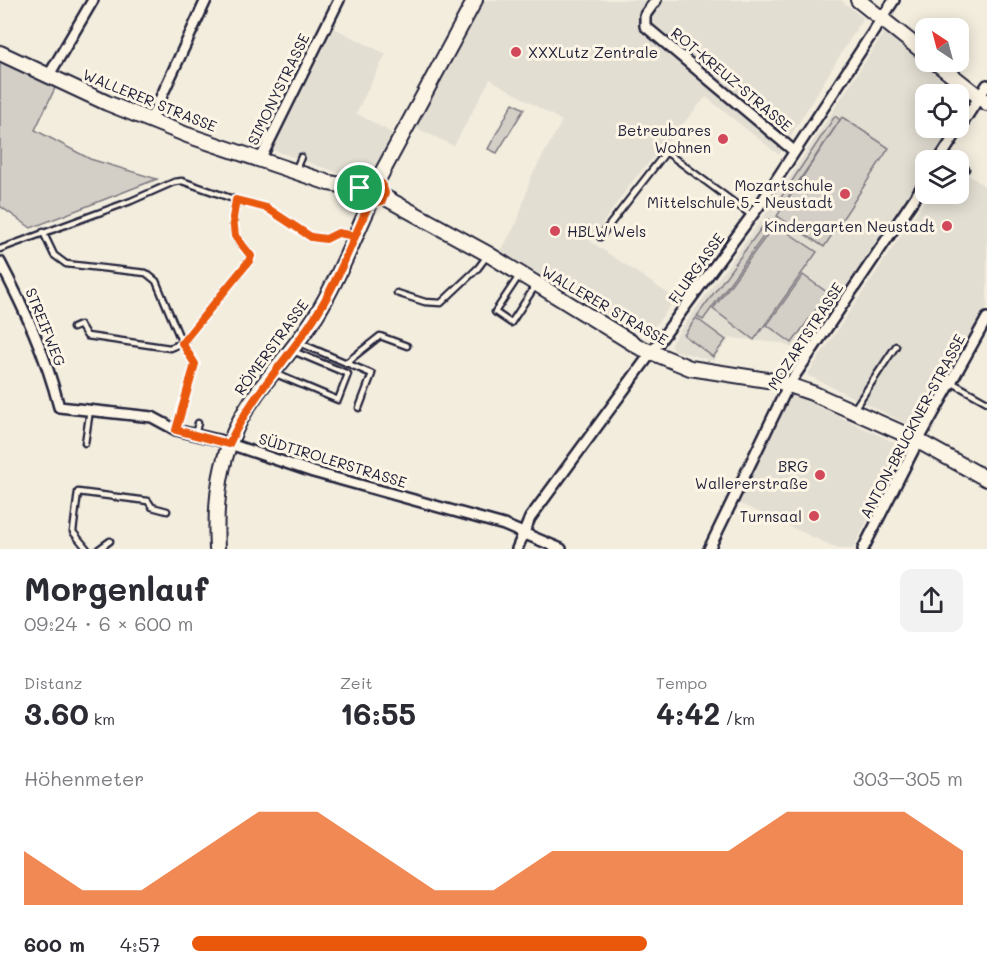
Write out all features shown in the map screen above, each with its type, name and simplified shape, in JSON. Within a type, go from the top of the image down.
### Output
[{"type":"street","points":[[49,75],[93,0]]},
{"type":"street","points":[[150,121],[206,0]]},
{"type":"street","name":"SIMONYSTRASSE","points":[[260,160],[339,0]]},
{"type":"street","points":[[378,180],[475,0]]},
{"type":"street","name":"ROT-KREUZ-STRASSE","points":[[656,0],[645,15],[645,26],[794,151]]},
{"type":"street","points":[[858,0],[915,45]]},
{"type":"street","name":"FLURGASSE","points":[[517,549],[530,518],[752,216],[894,0]]},
{"type":"street","name":"WALLERER STRASSE","points":[[0,53],[150,121],[329,183],[360,188]]},
{"type":"street","points":[[948,72],[984,101]]},
{"type":"street","points":[[947,150],[984,101],[987,84]]},
{"type":"street","points":[[368,180],[378,180],[385,188],[384,197],[378,203],[369,204],[361,197],[360,188],[368,180]]},
{"type":"street","name":"WALLERER STRASSE","points":[[384,197],[488,254],[652,353],[690,368],[789,384],[918,441],[987,479]]},
{"type":"street","name":"MOZARTSTRASSE","points":[[709,549],[789,384],[915,197]]},
{"type":"street","name":"RÖMERSTRASSE","points":[[217,549],[216,523],[219,485],[229,444],[240,420],[318,312],[369,204]]},
{"type":"street","name":"STREIFWEG","points":[[0,261],[28,317],[48,367],[59,407]]},
{"type":"street","name":"ANTON-BRUCKNER-STRASSE","points":[[863,549],[918,441],[986,320]]},
{"type":"street","name":"SÜDTIROLERSTRASSE","points":[[59,407],[152,417],[176,430],[229,444],[313,472],[504,525],[561,549]]},
{"type":"lane","points":[[600,237],[666,152],[752,216]]},
{"type":"lane","points":[[295,171],[300,158]]},
{"type":"lane","points":[[0,249],[182,180],[236,200],[267,208],[311,237],[326,239],[338,233],[355,236]]},
{"type":"lane","points":[[73,328],[80,325],[87,336],[170,348],[182,343],[251,256],[235,236],[233,218],[236,200]]},
{"type":"lane","points":[[43,232],[54,255],[66,264],[146,273],[156,281],[182,343],[195,364],[176,430]]},
{"type":"lane","points":[[398,293],[424,302],[441,303],[478,268],[488,254]]},
{"type":"lane","points":[[520,274],[495,312],[511,324],[537,285]]},
{"type":"lane","points":[[346,363],[380,336],[407,346]]},
{"type":"lane","points":[[294,346],[372,374],[359,408]]},
{"type":"lane","points":[[273,373],[338,400],[348,374],[294,346]]},
{"type":"lane","points":[[853,411],[896,346]]},
{"type":"lane","points":[[951,382],[987,402]]},
{"type":"lane","points":[[85,443],[90,410]]},
{"type":"lane","points":[[195,435],[198,423]]},
{"type":"lane","points":[[87,549],[73,532],[78,492],[148,501],[152,507],[167,511]]},
{"type":"lane","points":[[99,549],[110,541]]},
{"type":"shaded area","points":[[479,0],[841,0],[863,18],[779,155],[706,97],[631,183],[590,241],[676,299],[647,336],[588,304],[501,251],[518,220],[531,177],[562,121],[490,79],[454,146],[414,127]]},
{"type":"shaded area","points":[[334,28],[386,54],[356,113],[392,133],[375,169],[350,177],[273,150]]},
{"type":"shaded area","name":"Mozartschule Mittelschule 5 - Neustadt","points":[[885,31],[915,57],[915,72],[932,72],[946,84],[915,84],[915,138],[940,138],[946,142],[941,150],[915,150],[915,188],[803,354],[782,343],[730,338],[713,361],[674,350],[671,346],[673,340],[765,215]]},
{"type":"shaded area","points":[[0,60],[56,86],[35,130],[90,159],[157,179],[31,228],[0,206]]},
{"type":"shaded area","points":[[513,103],[524,109],[497,153],[488,149]]},
{"type":"shaded area","points":[[835,116],[840,120],[781,208],[776,205]]},
{"type":"shaded area","points":[[842,117],[889,148],[824,247],[777,216]]},
{"type":"shaded area","points":[[969,175],[987,188],[987,307],[920,430],[807,375],[922,204],[969,204]]},
{"type":"shaded area","points":[[768,219],[773,223],[703,320],[697,316]]},
{"type":"shaded area","points":[[775,224],[817,252],[754,340],[713,309]]},
{"type":"shaded area","points":[[803,275],[828,293],[792,343],[767,325]]},
{"type":"shaded area","points":[[696,318],[726,340],[713,357],[684,335]]},
{"type":"shaded area","name":"BRG Wallererstraße","points":[[790,393],[904,447],[853,549],[839,549],[736,502]]},
{"type":"place","name":"XXXLutz Zentrale","points":[[516,52]]},
{"type":"place","name":"Betreubares Wohnen","points":[[723,139]]},
{"type":"place","name":"Mozartschule Mittelschule 5 - Neustadt","points":[[845,194]]},
{"type":"place","name":"Kindergarten Neustadt","points":[[947,226]]},
{"type":"place","name":"HBLW Wels","points":[[555,231]]},
{"type":"place","name":"BRG Wallererstraße","points":[[820,475]]},
{"type":"place","name":"Turnsaal","points":[[814,516]]},
{"type":"route","points":[[360,188],[361,197],[369,204],[334,283],[298,342],[257,393],[240,420],[229,444],[176,430],[195,364],[182,343],[251,256],[235,236],[233,218],[236,200],[267,208],[301,232],[311,237],[326,239],[338,233],[347,233],[355,236],[369,204],[378,203],[384,197],[385,188],[378,180],[363,182],[360,188]]}]
